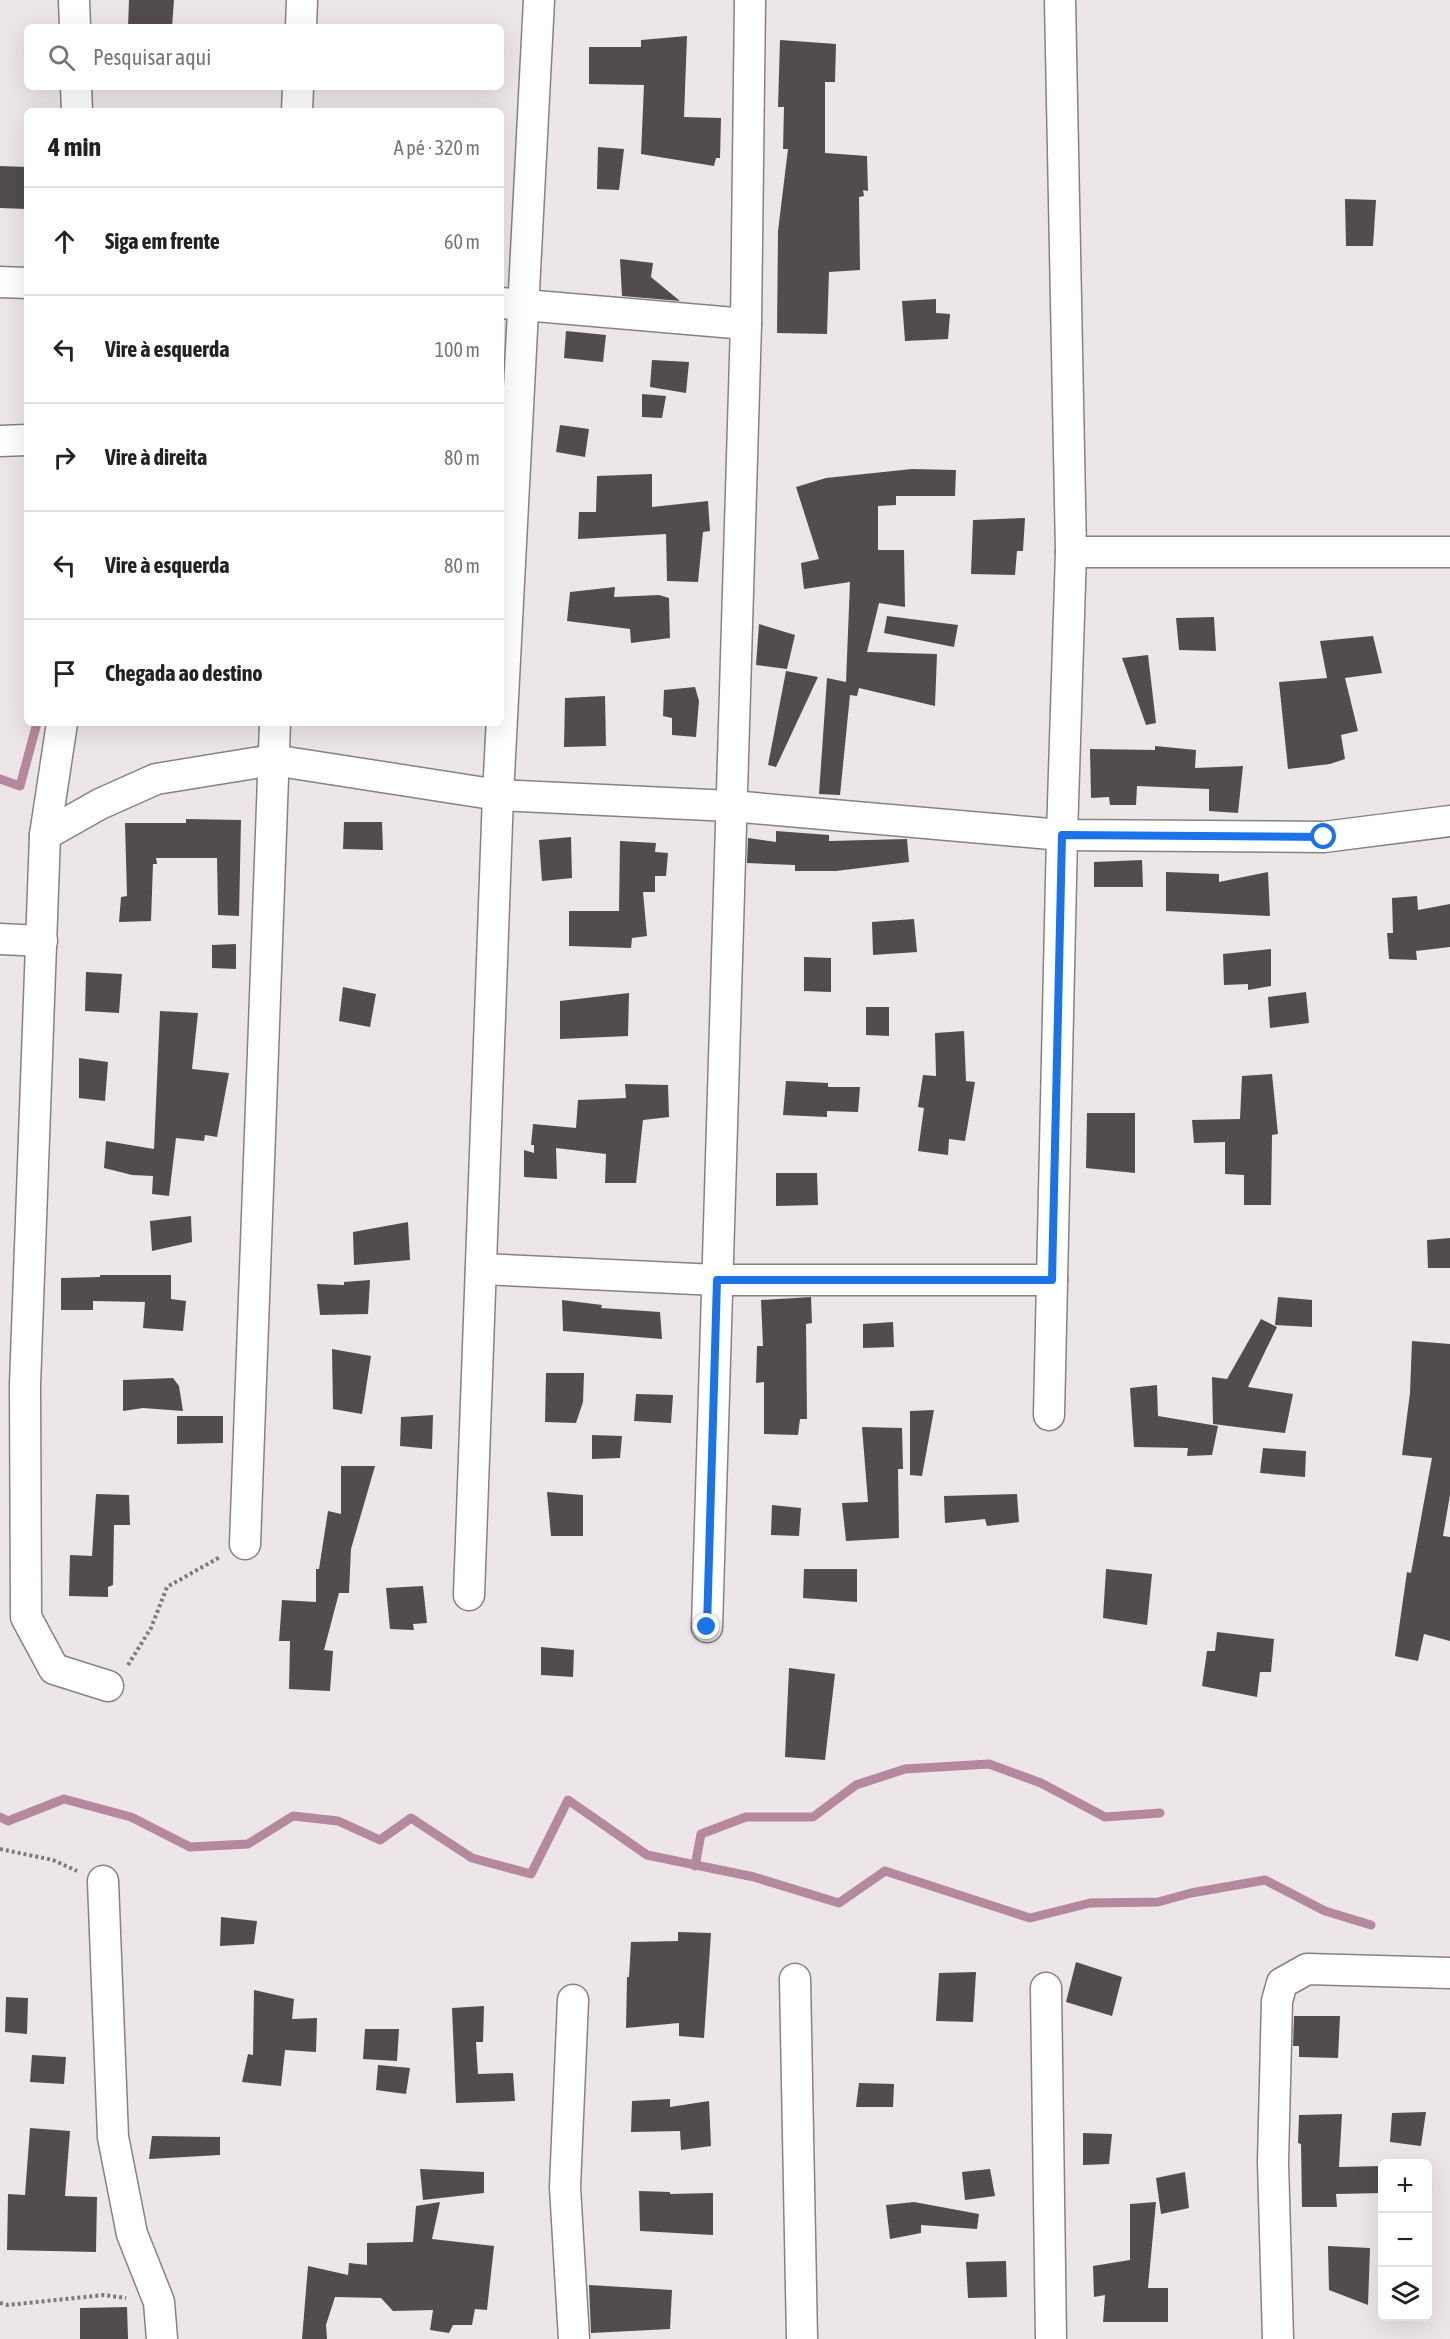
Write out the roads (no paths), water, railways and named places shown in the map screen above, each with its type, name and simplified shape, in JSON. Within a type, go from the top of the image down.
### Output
[{"type":"street","points":[[74,0],[75,24]]},
{"type":"street","points":[[301,24],[302,0]]},
{"type":"street","points":[[504,599],[513,304],[539,0]]},
{"type":"street","points":[[707,1627],[746,324],[750,0]]},
{"type":"street","points":[[1049,1414],[1071,552],[1060,0]]},
{"type":"street","points":[[76,90],[77,108]]},
{"type":"street","points":[[297,108],[298,90]]},
{"type":"street","points":[[0,282],[24,283]]},
{"type":"street","points":[[513,304],[746,324]]},
{"type":"street","points":[[0,441],[24,440]]},
{"type":"street","points":[[1071,552],[1450,552]]},
{"type":"street","points":[[62,726],[45,835],[25,1384],[26,1617],[54,1669],[108,1686]]},
{"type":"street","points":[[244,1544],[275,726]]},
{"type":"street","points":[[469,1595],[500,726]]},
{"type":"street","points":[[45,835],[100,804],[156,779],[273,760],[498,795],[731,806],[1062,835],[1324,837],[1450,821]]},
{"type":"street","points":[[0,939],[42,941]]},
{"type":"street","points":[[481,1269],[717,1280],[1052,1280]]},
{"type":"street","points":[[103,1881],[113,2137],[132,2234],[159,2302],[162,2339]]},
{"type":"street","points":[[1278,2339],[1273,2162],[1277,2001],[1282,1983],[1307,1969],[1450,1973]]},
{"type":"street","points":[[795,1979],[802,2339]]},
{"type":"street","points":[[1046,1988],[1051,2339]]},
{"type":"street","points":[[573,2000],[565,2187],[574,2339]]},
{"type":"waterway","points":[[0,779],[20,786],[36,726]]},
{"type":"waterway","points":[[695,1866],[701,1834],[746,1817],[813,1817],[856,1785],[905,1769],[989,1764],[1041,1783],[1105,1817],[1160,1813]]},
{"type":"waterway","points":[[0,1817],[8,1821],[64,1799],[131,1817],[190,1847],[248,1844],[293,1816],[338,1821],[380,1840],[411,1818],[472,1858],[531,1874],[568,1800],[647,1855],[754,1877],[839,1903],[885,1871],[1030,1918],[1090,1903],[1158,1902],[1191,1893],[1265,1880],[1325,1911],[1371,1925]]}]
